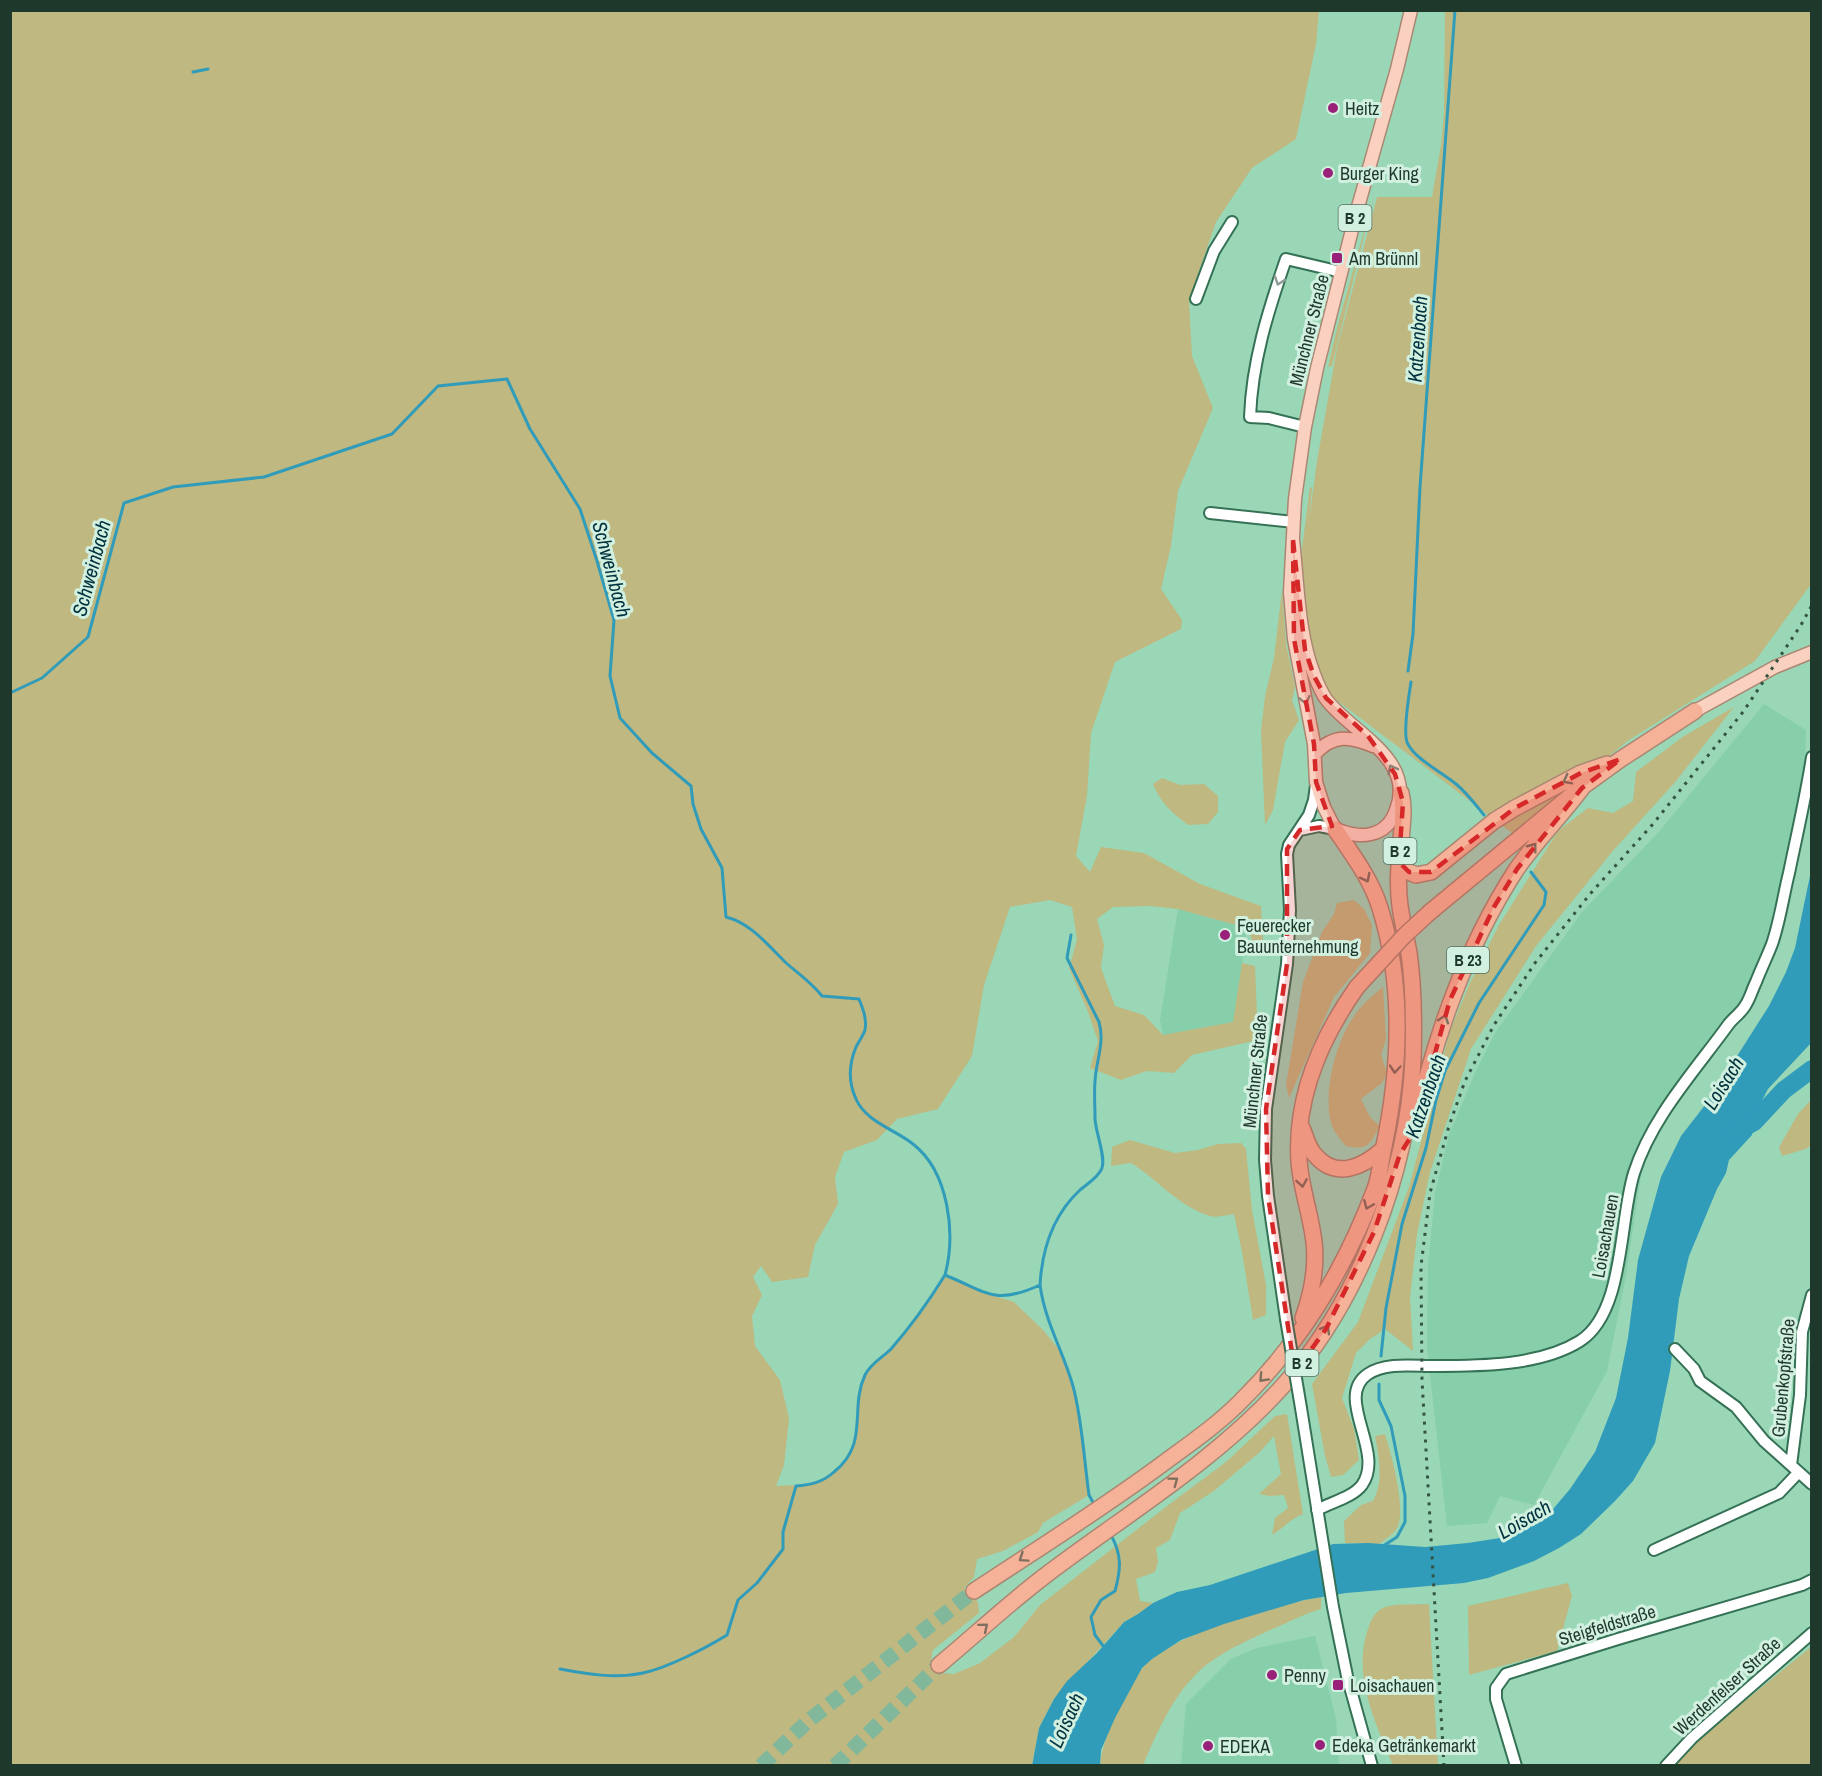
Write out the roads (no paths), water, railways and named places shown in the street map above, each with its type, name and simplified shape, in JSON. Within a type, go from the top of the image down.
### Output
[{"type":"highway","name":"B 23","points":[[1300,1333],[1315,1277],[1316,1262],[1314,1240],[1300,1172],[1299,1139],[1307,1088],[1332,1025],[1358,987],[1404,936],[1430,912],[1553,809],[1621,759],[1695,711]]},
{"type":"highway","name":"B 23","points":[[1399,862],[1409,872],[1416,874],[1431,872],[1515,807],[1581,773],[1621,759]]},
{"type":"highway","name":"B 23","points":[[1400,1154],[1412,1135],[1450,1000],[1474,946],[1517,868],[1582,788]]},
{"type":"highway","name":"B 2","points":[[939,1665],[1043,1578],[1230,1436],[1280,1389],[1302,1363],[1326,1329],[1353,1281],[1387,1198],[1400,1154],[1412,1074],[1414,1023],[1409,955],[1398,885],[1403,813],[1401,793]]},
{"type":"highway","name":"B 2","points":[[974,1592],[1120,1494],[1210,1428],[1238,1404],[1279,1360],[1300,1333],[1338,1271],[1376,1186],[1392,1108],[1397,1023],[1387,933],[1376,898],[1361,868],[1335,829]]},
{"type":"highway","points":[[1301,1125],[1310,1149],[1315,1156],[1329,1166],[1347,1169],[1358,1167],[1369,1162],[1383,1149]]},
{"type":"main road","name":"Münchner Straße","points":[[1293,540],[1305,427],[1341,272],[1411,10]]},
{"type":"main road","name":"B 2","points":[[1293,540],[1305,650],[1314,676],[1326,699],[1368,736],[1392,766],[1401,793],[1393,819],[1383,829],[1363,835],[1335,829],[1324,807],[1316,782],[1315,754],[1299,675],[1290,592],[1293,540]]},
{"type":"main road","name":"B 23","points":[[1695,711],[1775,667],[1812,652]]},
{"type":"main road","points":[[1315,754],[1325,744],[1342,737],[1357,739],[1377,747]]},
{"type":"street","points":[[1196,298],[1214,250],[1232,222]]},
{"type":"street","points":[[1305,427],[1269,418],[1250,417],[1256,358],[1264,324],[1286,259],[1341,272]]},
{"type":"street","points":[[1210,513],[1294,522]]},
{"type":"street","name":"Loisachauen","points":[[1317,1510],[1356,1491],[1363,1484],[1370,1467],[1356,1408],[1358,1383],[1366,1375],[1391,1366],[1507,1362],[1557,1354],[1591,1333],[1598,1324],[1606,1310],[1613,1284],[1628,1197],[1641,1154],[1672,1099],[1729,1023],[1745,1007],[1772,942],[1799,831],[1812,756]]},
{"type":"street","name":"Münchner Straße","points":[[1316,782],[1311,808],[1292,840],[1287,854],[1290,910],[1287,964],[1266,1109],[1265,1160],[1286,1319],[1333,1607],[1347,1676],[1372,1766]]},
{"type":"street","points":[[1300,830],[1319,826],[1335,829]]},
{"type":"street","name":"Grubenkopfstraße","points":[[1795,1469],[1801,1338],[1812,1295]]},
{"type":"street","name":"Grubenkopfstraße","points":[[1675,1349],[1694,1369],[1700,1382],[1736,1407],[1764,1441],[1812,1484]]},
{"type":"street","points":[[1654,1550],[1779,1493],[1795,1469]]},
{"type":"street","name":"Steigfeldstraße","points":[[1516,1766],[1496,1699],[1496,1688],[1506,1674],[1812,1581]]},
{"type":"street","name":"Werdenfelser Straße","points":[[1666,1766],[1692,1738],[1812,1634]]},
{"type":"water","name":"Loisach","points":[[1811,871],[1811,1043],[1768,1089],[1756,1112],[1752,1135],[1729,1160],[1726,1173],[1689,1256],[1679,1299],[1670,1371],[1655,1443],[1633,1481],[1581,1534],[1534,1561],[1488,1578],[1464,1583],[1346,1593],[1304,1600],[1224,1624],[1181,1640],[1142,1668],[1101,1750],[1100,1765],[1032,1766],[1039,1728],[1054,1699],[1067,1681],[1097,1653],[1124,1622],[1153,1603],[1177,1592],[1210,1585],[1333,1544],[1368,1543],[1425,1547],[1468,1543],[1500,1538],[1543,1521],[1570,1489],[1595,1452],[1616,1398],[1628,1338],[1638,1260],[1661,1177],[1681,1136],[1709,1100],[1769,1006],[1786,972],[1795,948]]},
{"type":"waterway","name":"Katzenbach","points":[[1408,671],[1413,634],[1420,487],[1455,10]]},
{"type":"waterway","points":[[193,72],[208,69]]},
{"type":"waterway","name":"Schweinbach","points":[[10,693],[42,678],[88,637],[124,503],[173,487],[264,477],[392,434],[438,386],[507,379],[530,429],[580,509],[614,620],[610,676],[620,718],[652,753],[691,786],[693,804],[701,829],[722,868],[726,917],[743,924],[757,935],[822,996],[859,999],[865,1026],[852,1060],[850,1073],[853,1093],[867,1114],[913,1144],[935,1171],[947,1205],[949,1223],[950,1241],[945,1275]]},
{"type":"waterway","name":"Katzenbach","points":[[1411,682],[1406,721],[1406,737],[1410,748],[1460,787],[1484,815]]},
{"type":"waterway","name":"Katzenbach","points":[[1381,1356],[1386,1308],[1402,1224],[1426,1148],[1436,1100],[1445,1071],[1479,1003],[1544,905],[1546,892],[1531,872]]},
{"type":"waterway","points":[[1040,1285],[1046,1246],[1056,1222],[1071,1200],[1098,1174],[1103,1163],[1095,1123],[1095,1086],[1101,1030],[1067,958],[1071,935]]},
{"type":"waterway","points":[[1732,1134],[1754,1122],[1784,1090],[1812,1069]]},
{"type":"waterway","points":[[560,1669],[612,1676],[643,1673],[686,1657],[727,1635],[738,1600],[757,1583],[783,1549],[783,1532],[796,1486],[821,1481],[845,1461],[855,1438],[858,1400],[865,1375],[906,1331],[945,1275],[981,1291],[1001,1296],[1012,1295],[1040,1285],[1050,1324],[1073,1386],[1081,1425],[1089,1495],[1095,1506]]},
{"type":"waterway","name":"Katzenbach","points":[[1379,1384],[1379,1400],[1391,1426],[1405,1496],[1405,1522],[1397,1537],[1383,1546]]},
{"type":"waterway","points":[[1104,1647],[1095,1635],[1091,1617],[1101,1600],[1115,1591],[1117,1583],[1119,1556],[1111,1535]]},
{"type":"tunnel","points":[[761,1766],[808,1721],[974,1591]]},
{"type":"tunnel","points":[[835,1766],[939,1665]]},
{"type":"railway","points":[[1444,1766],[1422,1380],[1421,1266],[1430,1193],[1449,1126],[1465,1081],[1494,1025],[1535,963],[1590,894],[1653,824],[1743,712],[1812,605]]},
{"type":"place","name":"Heitz","points":[[1333,108]]},
{"type":"place","name":"Burger King","points":[[1328,173]]},
{"type":"place","name":"Am Brünnl","points":[[1337,258]]},
{"type":"place","name":"Feuerecker Bauunternehmung","points":[[1225,935]]},
{"type":"place","name":"Penny","points":[[1272,1675]]},
{"type":"place","name":"Loisachauen","points":[[1338,1685]]},
{"type":"place","name":"Edeka Getränkemarkt","points":[[1320,1745]]},
{"type":"place","name":"EDEKA","points":[[1208,1746]]}]
